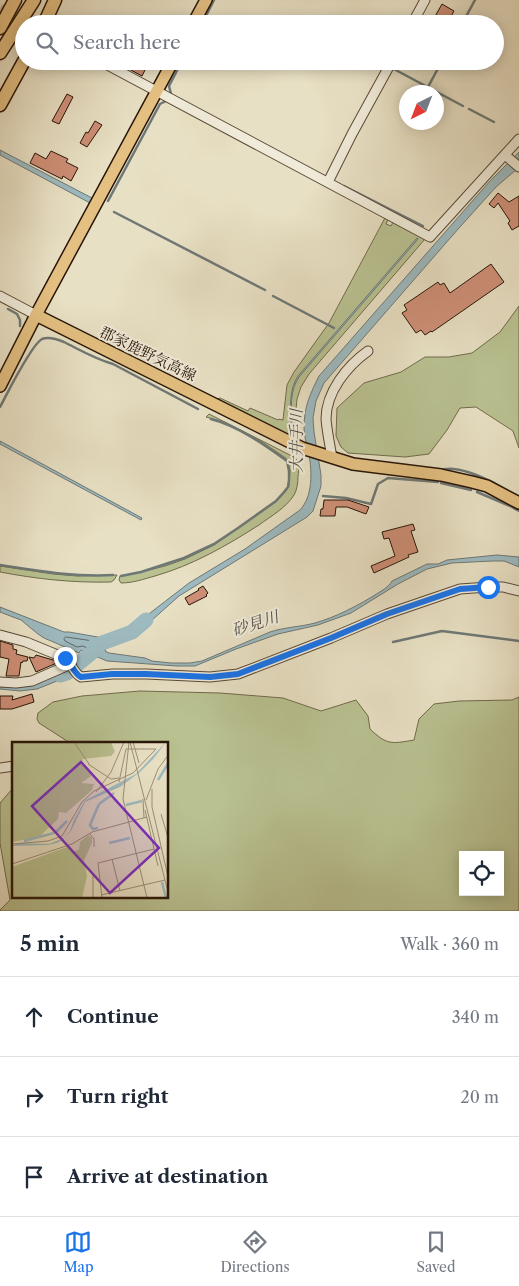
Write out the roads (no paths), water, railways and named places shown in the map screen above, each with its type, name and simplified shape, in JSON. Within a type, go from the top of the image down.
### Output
[{"type":"highway","points":[[0,28],[15,0]]},
{"type":"highway","points":[[16,15],[24,0]]},
{"type":"highway","points":[[24,15],[34,0]]},
{"type":"highway","points":[[48,15],[55,0]]},
{"type":"highway","points":[[0,44],[15,16]]},
{"type":"highway","points":[[0,53],[15,30]]},
{"type":"highway","points":[[0,105],[19,70]]},
{"type":"main road","points":[[198,15],[206,0]]},
{"type":"main road","points":[[0,386],[36,315],[168,70]]},
{"type":"main road","name":"郡家鹿野気高線","points":[[36,315],[302,448],[353,464],[441,475],[472,482],[487,486],[519,503]]},
{"type":"street","points":[[417,15],[425,0]]},
{"type":"street","points":[[117,70],[430,237],[508,157],[519,139]]},
{"type":"street","points":[[328,182],[387,70]]},
{"type":"street","points":[[508,157],[519,166]]},
{"type":"street","points":[[0,296],[36,315]]},
{"type":"street","points":[[332,458],[326,419],[332,395],[337,384],[352,365],[368,351]]},
{"type":"street","points":[[0,635],[26,642],[65,658],[70,662],[77,674],[85,677],[112,674],[164,674],[210,677],[238,674],[387,614],[460,589],[503,587],[519,591]]},
{"type":"street","points":[[0,682],[32,681],[72,665]]},
{"type":"water","points":[[0,150],[92,198],[90,203],[0,155]]},
{"type":"water","points":[[519,152],[517,169],[496,187],[459,228],[324,383],[316,401],[313,418],[321,486],[313,511],[307,517],[179,596],[133,637],[128,630],[189,583],[245,549],[300,510],[307,498],[311,476],[304,420],[310,395],[319,376],[490,181]]},
{"type":"water","points":[[417,238],[299,377],[293,393],[291,423],[290,405],[293,387],[298,376]]},
{"type":"water","points":[[0,441],[142,518],[141,520],[0,444]]},
{"type":"water","points":[[497,555],[519,557],[519,567],[504,561],[492,561],[452,563],[427,569],[398,584],[351,613],[318,625],[278,634],[195,666],[107,661],[81,650],[79,653],[44,638],[21,620],[0,612],[0,607],[64,632],[115,640],[106,648],[105,651],[109,653],[145,658],[152,661],[190,663],[202,661],[270,632],[323,621],[354,607],[387,587],[392,581],[427,564]]},
{"type":"water","points":[[68,668],[72,675],[37,689],[20,691],[0,689],[0,684]]},
{"type":"waterway","points":[[206,15],[214,0]]},
{"type":"waterway","points":[[467,15],[475,0]]},
{"type":"waterway","points":[[171,94],[169,86],[177,70]]},
{"type":"waterway","points":[[396,70],[463,106]]},
{"type":"waterway","points":[[429,85],[437,70]]},
{"type":"waterway","points":[[108,201],[160,104],[166,101]]},
{"type":"waterway","points":[[469,109],[494,122]]},
{"type":"waterway","points":[[344,186],[423,226]]},
{"type":"waterway","points":[[114,212],[265,290]]},
{"type":"waterway","points":[[273,296],[334,328]]},
{"type":"waterway","points":[[8,309],[17,314],[20,326]]},
{"type":"waterway","points":[[0,407],[37,343],[42,339],[53,338],[113,364],[198,409]]},
{"type":"waterway","points":[[121,576],[141,572],[184,558],[214,544],[276,501],[288,487],[289,471],[287,461],[241,431],[211,419]]},
{"type":"waterway","points":[[439,471],[445,469],[461,470],[499,486]]},
{"type":"waterway","points":[[323,496],[346,498],[371,504],[378,484],[388,478],[438,482]]},
{"type":"waterway","points":[[441,483],[471,490]]},
{"type":"waterway","points":[[477,492],[519,511]]},
{"type":"waterway","points":[[0,565],[70,574],[113,575]]},
{"type":"waterway","name":"大井手川","points":[[94,646],[132,632],[146,620]]},
{"type":"waterway","points":[[393,642],[442,631],[519,641]]},
{"type":"waterway","name":"大井手川","points":[[60,675],[67,673],[95,650]]},
{"type":"tunnel","points":[[0,8],[15,16]]},
{"type":"water label","name":"砂見川","points":[[255,623]]}]
